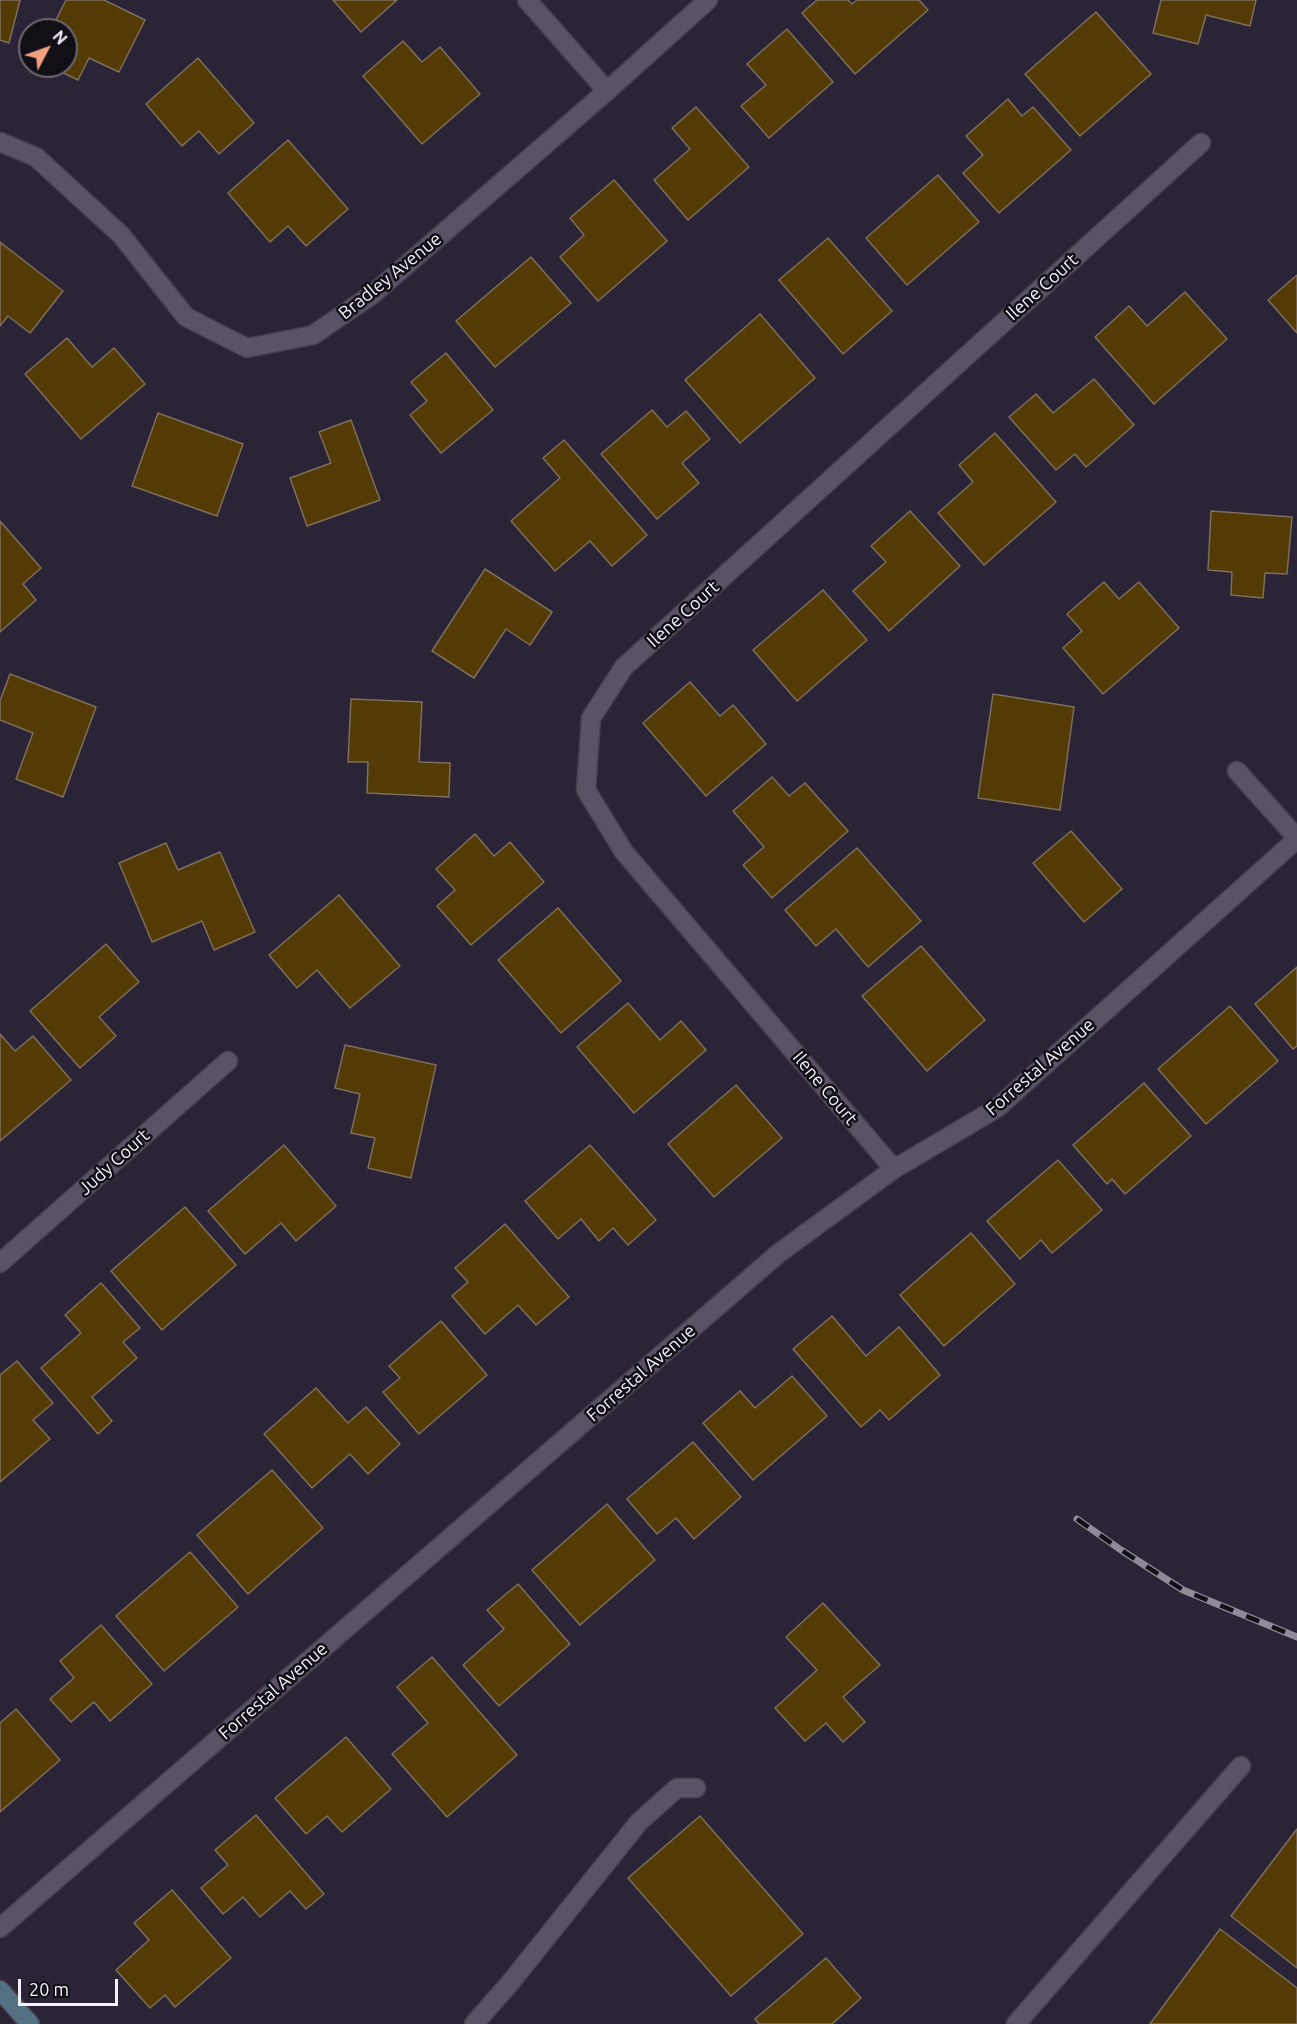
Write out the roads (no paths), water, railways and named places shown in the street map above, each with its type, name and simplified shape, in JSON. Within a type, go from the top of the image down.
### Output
[{"type":"street","points":[[527,0],[607,91]]},
{"type":"street","name":"Bradley Avenue","points":[[0,142],[36,157],[121,235],[186,317],[247,348],[313,335],[373,294],[708,0]]},
{"type":"street","name":"Ilene Court","points":[[894,1169],[624,852],[586,790],[591,718],[624,668],[1201,143]]},
{"type":"street","points":[[1237,771],[1297,839]]},
{"type":"street","name":"Forrestal Avenue","points":[[0,1928],[779,1253],[894,1169],[997,1108],[1297,839]]},
{"type":"street","name":"Judy Court","points":[[0,1263],[228,1061]]},
{"type":"street","points":[[1016,2024],[1241,1766]]},
{"type":"street","points":[[474,2024],[510,1983],[639,1822],[677,1788],[696,1788]]},
{"type":"street","points":[[0,1990],[30,2024]]},
{"type":"railway","points":[[1077,1519],[1183,1590],[1297,1637]]}]
